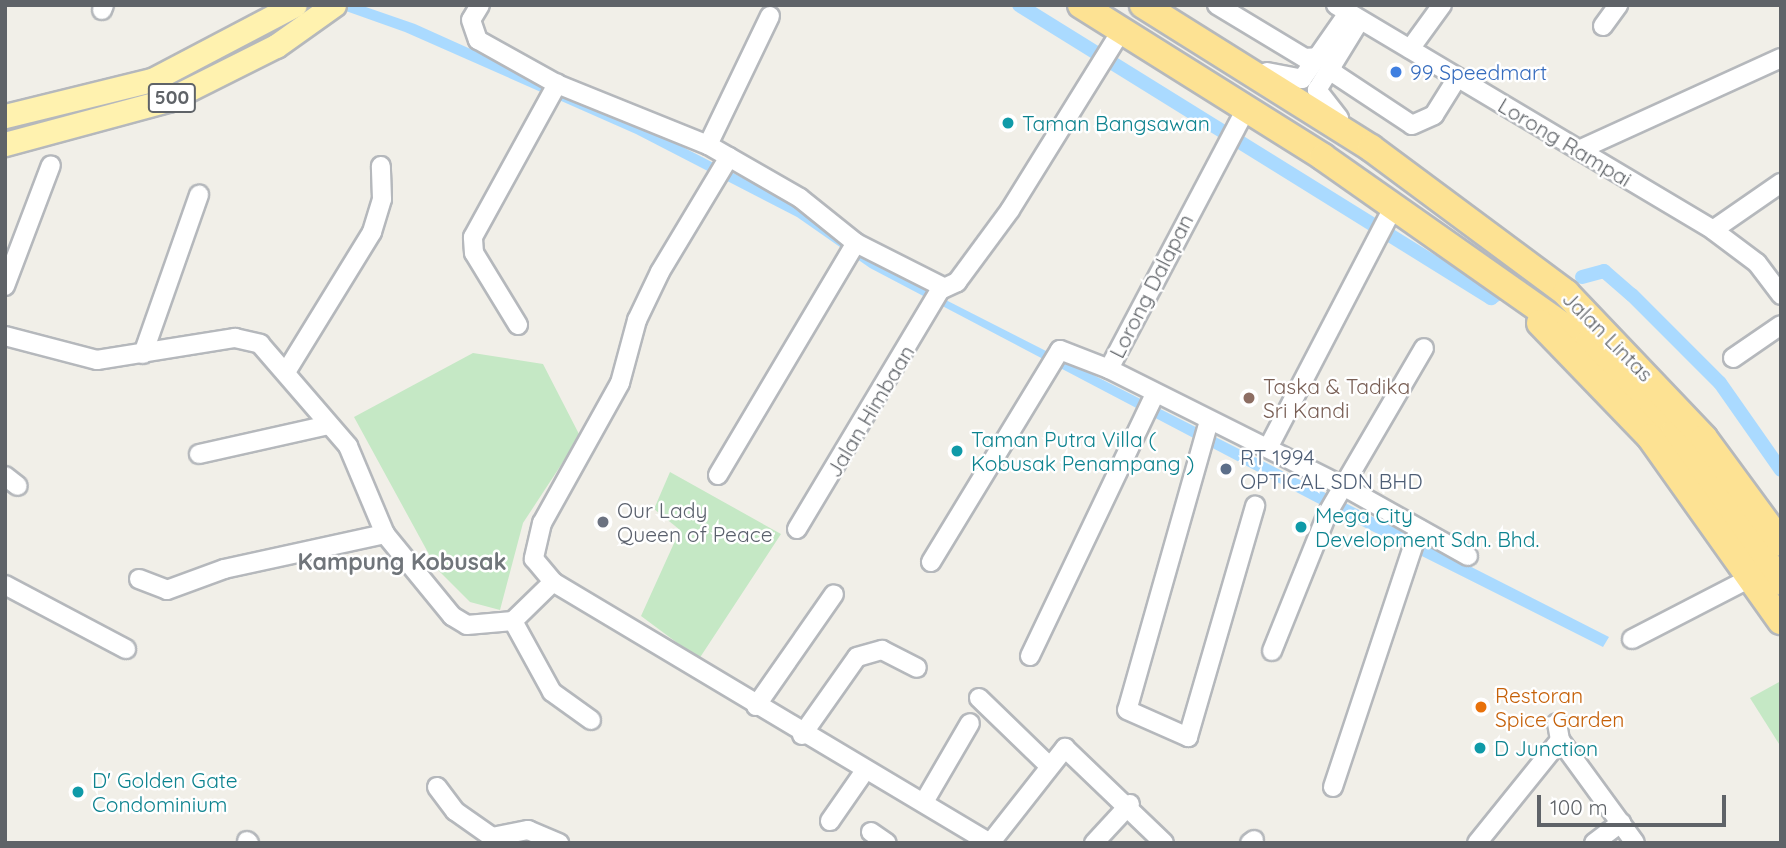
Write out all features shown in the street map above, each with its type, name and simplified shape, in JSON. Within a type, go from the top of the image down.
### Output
[{"type":"highway","name":"Jalan Lintas","points":[[1143,5],[1398,166],[1561,284],[1687,393],[1781,517]]},
{"type":"highway","name":"Jalan Lintas","points":[[1076,6],[1116,40],[1496,276],[1588,343],[1674,433],[1781,583]]},
{"type":"highway","name":"Jalan Lintas","points":[[1496,276],[1650,437],[1781,621]]},
{"type":"highway","name":"Jalan Lintas","points":[[1561,284],[1621,344],[1704,438],[1781,543]]},
{"type":"main road","name":"500","points":[[5,116],[152,80],[295,5]]},
{"type":"main road","name":"500","points":[[5,144],[168,100],[329,10]]},
{"type":"street","points":[[480,5],[471,20],[478,40],[554,89],[708,145],[726,162],[800,198],[856,243],[942,289],[957,282],[1010,210],[1091,76],[1116,40]]},
{"type":"street","points":[[1217,5],[1305,58],[1325,61],[1335,74],[1412,125],[1434,115],[1457,78]]},
{"type":"street","points":[[1410,49],[1442,5]]},
{"type":"street","points":[[1604,26],[1618,5]]},
{"type":"street","points":[[1348,13],[1325,61],[1318,97],[1371,148]]},
{"type":"street","name":"Lorong Rampai","points":[[1348,13],[1713,230],[1757,263],[1781,295]]},
{"type":"street","points":[[708,145],[771,16]]},
{"type":"street","points":[[1188,34],[1284,79],[1302,79],[1325,61]]},
{"type":"street","points":[[1579,150],[1781,58]]},
{"type":"street","points":[[517,326],[472,245],[554,89]]},
{"type":"street","name":"Lorong Dalapan","points":[[1242,116],[1218,154],[1109,369],[1155,394],[1207,431],[1268,448],[1336,500],[1468,556]]},
{"type":"street","points":[[726,162],[637,320],[620,383],[594,438],[542,523],[534,559],[554,582],[864,772],[924,802],[991,842],[1047,764],[1065,748],[1074,751],[1130,804],[1164,843]]},
{"type":"street","points":[[5,286],[51,165]]},
{"type":"street","points":[[286,372],[372,232],[382,200],[381,166]]},
{"type":"street","points":[[1713,230],[1781,183]]},
{"type":"street","points":[[143,354],[199,195]]},
{"type":"street","points":[[1268,448],[1392,213]]},
{"type":"street","points":[[718,475],[856,243]]},
{"type":"street","name":"Jalan Himbaan","points":[[797,528],[942,289]]},
{"type":"street","points":[[1732,358],[1781,325]]},
{"type":"street","points":[[5,336],[72,358],[143,354],[235,338],[260,344],[348,446],[385,534],[452,616],[467,625],[513,621],[554,582]]},
{"type":"street","points":[[1272,651],[1336,500],[1424,348]]},
{"type":"street","points":[[931,562],[1060,350],[1109,369]]},
{"type":"street","points":[[1030,656],[1141,417],[1155,394]]},
{"type":"street","points":[[199,454],[329,425]]},
{"type":"street","points":[[1207,431],[1127,709],[1188,737],[1255,506]]},
{"type":"street","points":[[1333,787],[1406,556],[1417,533]]},
{"type":"street","points":[[139,579],[167,590],[224,569],[385,534]]},
{"type":"street","points":[[1632,639],[1752,577]]},
{"type":"street","points":[[5,585],[126,649]]},
{"type":"street","points":[[756,706],[834,594]]},
{"type":"street","points":[[513,621],[552,692],[591,720]]},
{"type":"street","points":[[802,735],[857,657],[882,650],[917,668]]},
{"type":"street","points":[[979,698],[1047,764]]},
{"type":"street","points":[[924,802],[970,723]]},
{"type":"street","points":[[1477,843],[1559,731],[1635,843]]},
{"type":"street","points":[[830,821],[864,772]]},
{"type":"street","points":[[437,787],[455,811],[492,838],[528,830],[559,843]]},
{"type":"street","points":[[1094,843],[1130,804]]},
{"type":"street","points":[[1594,843],[1621,823]]},
{"type":"street","points":[[871,832],[887,843]]},
{"type":"green space","points":[[473,353],[543,364],[580,436],[523,523],[500,610],[470,602],[437,569],[354,417]]},
{"type":"green space","points":[[670,472],[781,534],[699,659],[641,616],[680,530],[654,509]]},
{"type":"green space","points":[[1781,681],[1781,747],[1750,698]]},
{"type":"water","points":[[329,5],[360,5],[415,24],[646,128],[803,209],[936,295],[1609,637],[1603,647],[1342,516],[870,268],[797,217],[636,134],[405,32]]},
{"type":"waterway","points":[[1019,5],[1491,298],[1497,294]]},
{"type":"waterway","points":[[1582,277],[1604,271],[1632,295],[1720,383],[1781,470]]},
{"type":"place","name":"99 Speedmart","points":[[1396,72]]},
{"type":"place","name":"Taman Bangsawan","points":[[1008,123]]},
{"type":"place","name":"Taska & Tadika Sri Kandi","points":[[1249,398]]},
{"type":"place","name":"Taman Putra Villa ( Kobusak Penampang )","points":[[957,451]]},
{"type":"place","name":"RT 1994 OPTICAL SDN BHD","points":[[1226,469]]},
{"type":"place","name":"Our Lady Queen of Peace","points":[[603,522]]},
{"type":"place","name":"Mega City Development Sdn. Bhd.","points":[[1301,527]]},
{"type":"place","name":"Restoran Spice Garden","points":[[1481,707]]},
{"type":"place","name":"D Junction","points":[[1480,748]]},
{"type":"place","name":"D' Golden Gate Condominium","points":[[78,792]]},
{"type":"district","name":"Kampung Kobusak","points":[[402,562]]}]
